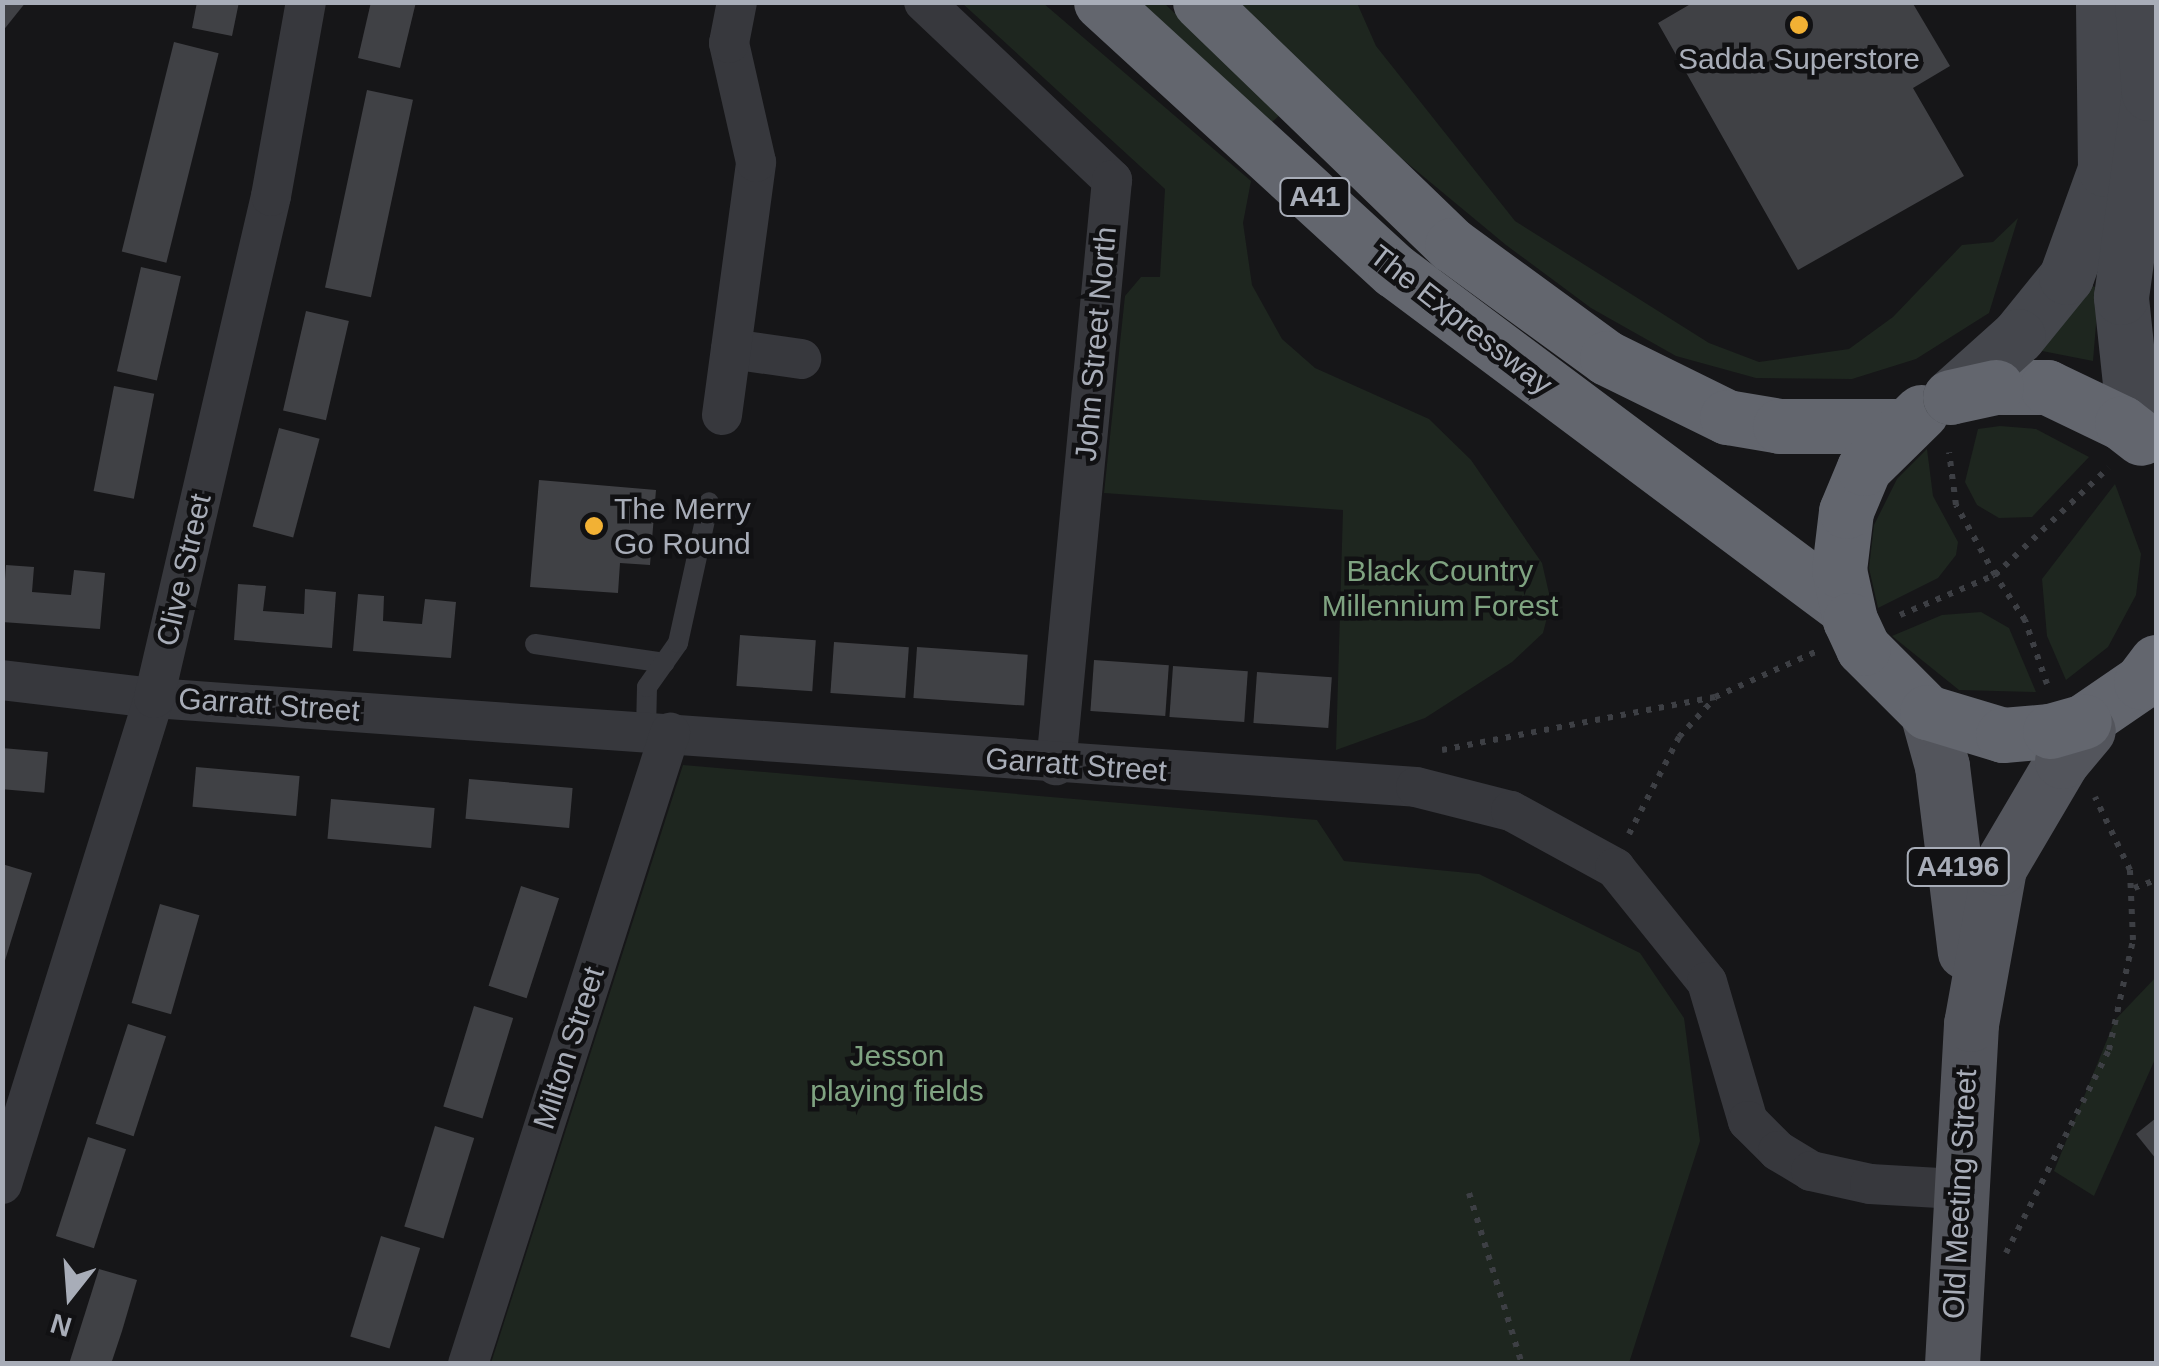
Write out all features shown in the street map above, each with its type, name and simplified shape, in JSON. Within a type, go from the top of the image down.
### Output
[{"type":"highway","name":"The Expressway","points":[[1100,2],[1395,271],[1861,624]]},
{"type":"highway","name":"The Expressway","points":[[1200,2],[1452,245],[1607,358],[1728,417],[1780,426],[1949,412]]},
{"type":"highway","name":"A41","points":[[1949,412],[2047,388],[2096,404],[2134,441]]},
{"type":"highway","points":[[1861,624],[1839,570],[1846,510],[1864,468],[1949,412]]},
{"type":"highway","name":"A41","points":[[1861,624],[1927,712],[2003,735],[2098,715]]},
{"type":"main road","name":"Old Meeting Street","points":[[1927,712],[1960,879],[1971,1024]]},
{"type":"main road","name":"Old Meeting Street","points":[[1952,1364],[1957,1188],[1971,1024],[1999,868],[2098,715]]},
{"type":"street","name":"Clive Street","points":[[2,1184],[154,698],[270,196],[306,2]]},
{"type":"street","points":[[722,415],[756,162],[728,42],[737,2]]},
{"type":"street","name":"John Street North","points":[[924,2],[1112,180],[1056,765]]},
{"type":"street","points":[[1949,412],[2066,277],[2105,169],[2128,12]]},
{"type":"street","points":[[2128,12],[2153,83],[2156,289]]},
{"type":"street","points":[[2134,441],[2121,297],[2153,83]]},
{"type":"street","points":[[731,350],[801,359]]},
{"type":"street","name":"Garratt Street","points":[[2,680],[154,698],[658,732],[1056,765],[1416,786],[1511,811],[1616,868],[1707,982],[1748,1121],[1778,1151],[1811,1171],[1870,1184],[1957,1188]]},
{"type":"street","name":"Milton Street","points":[[468,1364],[658,732]]},
{"type":"lane","points":[[658,732],[647,687],[678,643],[709,502]]},
{"type":"lane","points":[[536,644],[664,663]]},
{"type":"path","points":[[1949,412],[1956,506],[2025,620],[2098,715],[2134,888],[2133,940],[2109,1050],[1998,1267]]},
{"type":"path","points":[[1861,624],[1995,575],[2134,441]]},
{"type":"path","points":[[1421,754],[1715,698],[1750,682]]},
{"type":"path","points":[[1616,868],[1679,737],[1715,698]]},
{"type":"path","points":[[2134,888],[2156,880]]},
{"type":"path","points":[[1468,1193],[1522,1364]]},
{"type":"green space","name":"Black Country Millennium Forest","points":[[962,3],[1043,3],[1251,181],[1243,223],[1252,285],[1282,339],[1315,368],[1429,419],[1471,460],[1542,563],[1551,602],[1543,633],[1512,662],[1425,718],[1336,750],[1343,510],[1104,493],[1125,296],[1141,277],[1160,277],[1165,189]]},
{"type":"green space","points":[[1127,3],[1164,3],[1280,115],[1264,129]]},
{"type":"green space","points":[[1237,3],[1357,3],[1376,46],[1515,221],[1709,343],[1759,362],[1849,349],[1893,317],[1962,245],[1993,242],[2018,218],[1989,313],[1916,359],[1852,379],[1756,378],[1676,356],[1591,308],[1506,245],[1371,133]]},
{"type":"green space","points":[[2085,284],[2099,288],[2093,361],[2027,348]]},
{"type":"green space","points":[[1978,429],[2036,429],[2089,457],[2032,517],[1999,518],[1977,505],[1965,482]]},
{"type":"green space","points":[[1927,449],[1933,496],[1958,542],[1956,555],[1938,578],[1878,608],[1869,568],[1874,525],[1897,479]]},
{"type":"green space","points":[[2115,484],[2141,554],[2136,595],[2108,647],[2066,680],[2047,636],[2042,579]]},
{"type":"green space","points":[[1981,612],[2009,628],[2036,692],[1959,690],[1892,636],[1942,615]]},
{"type":"green space","name":"Jesson playing fields","points":[[683,765],[1317,820],[1344,861],[1479,874],[1640,953],[1684,1018],[1700,1141],[1629,1363],[491,1363]]},
{"type":"green space","points":[[2156,977],[2156,1057],[2094,1196],[2054,1171],[2115,1020]]},
{"type":"building","points":[[2,2],[26,2],[2,32]]},
{"type":"building","points":[[197,2],[239,2],[232,36],[192,28]]},
{"type":"building","points":[[371,2],[416,2],[400,68],[358,58]]},
{"type":"building","points":[[1694,2],[1912,2],[1950,66],[1913,88],[1964,176],[1798,270],[1658,23]]},
{"type":"building","points":[[174,42],[219,53],[166,263],[122,252]]},
{"type":"building","points":[[367,90],[413,100],[371,297],[325,288]]},
{"type":"building","points":[[141,267],[181,276],[157,380],[117,371]]},
{"type":"building","points":[[306,311],[349,321],[326,420],[283,410]]},
{"type":"building","points":[[114,386],[154,394],[134,499],[94,491]]},
{"type":"building","points":[[279,428],[320,439],[293,537],[253,527]]},
{"type":"building","name":"The Merry Go Round","points":[[539,480],[656,490],[650,565],[620,563],[618,593],[530,587]]},
{"type":"building","points":[[6,565],[34,567],[32,592],[71,595],[74,570],[105,573],[100,629],[2,622]]},
{"type":"building","points":[[238,584],[266,586],[263,611],[304,614],[305,589],[336,592],[332,648],[234,640]]},
{"type":"building","points":[[358,594],[384,596],[383,621],[422,624],[425,599],[456,602],[451,658],[353,651]]},
{"type":"building","points":[[740,635],[816,640],[812,691],[736,686]]},
{"type":"building","points":[[834,642],[909,647],[905,698],[830,693]]},
{"type":"building","points":[[917,647],[1028,655],[1024,706],[913,698]]},
{"type":"building","points":[[1094,660],[1169,665],[1165,716],[1090,711]]},
{"type":"building","points":[[1173,666],[1248,671],[1244,722],[1169,717]]},
{"type":"building","points":[[1257,672],[1332,677],[1328,728],[1253,723]]},
{"type":"building","points":[[2,748],[48,752],[44,793],[2,789]]},
{"type":"building","points":[[196,767],[300,776],[296,816],[193,807]]},
{"type":"building","points":[[469,779],[573,788],[569,828],[466,819]]},
{"type":"building","points":[[331,799],[435,808],[431,848],[328,839]]},
{"type":"building","points":[[2,864],[32,873],[3,967],[2,967]]},
{"type":"building","points":[[521,886],[559,898],[527,998],[489,986]]},
{"type":"building","points":[[160,904],[199,915],[171,1014],[132,1003]]},
{"type":"building","points":[[474,1006],[513,1018],[483,1118],[443,1106]]},
{"type":"building","points":[[128,1024],[166,1036],[134,1136],[96,1124]]},
{"type":"building","points":[[2156,1118],[2156,1159],[2136,1134]]},
{"type":"building","points":[[435,1126],[474,1138],[444,1238],[404,1226]]},
{"type":"building","points":[[88,1137],[126,1149],[94,1248],[56,1236]]},
{"type":"building","points":[[381,1236],[420,1248],[390,1348],[350,1336]]},
{"type":"building","points":[[99,1269],[137,1280],[122,1331],[111,1364],[69,1364]]},
{"type":"place","name":"Sadda Superstore","points":[[1799,25]]},
{"type":"place","name":"The Merry Go Round","points":[[594,526]]}]
